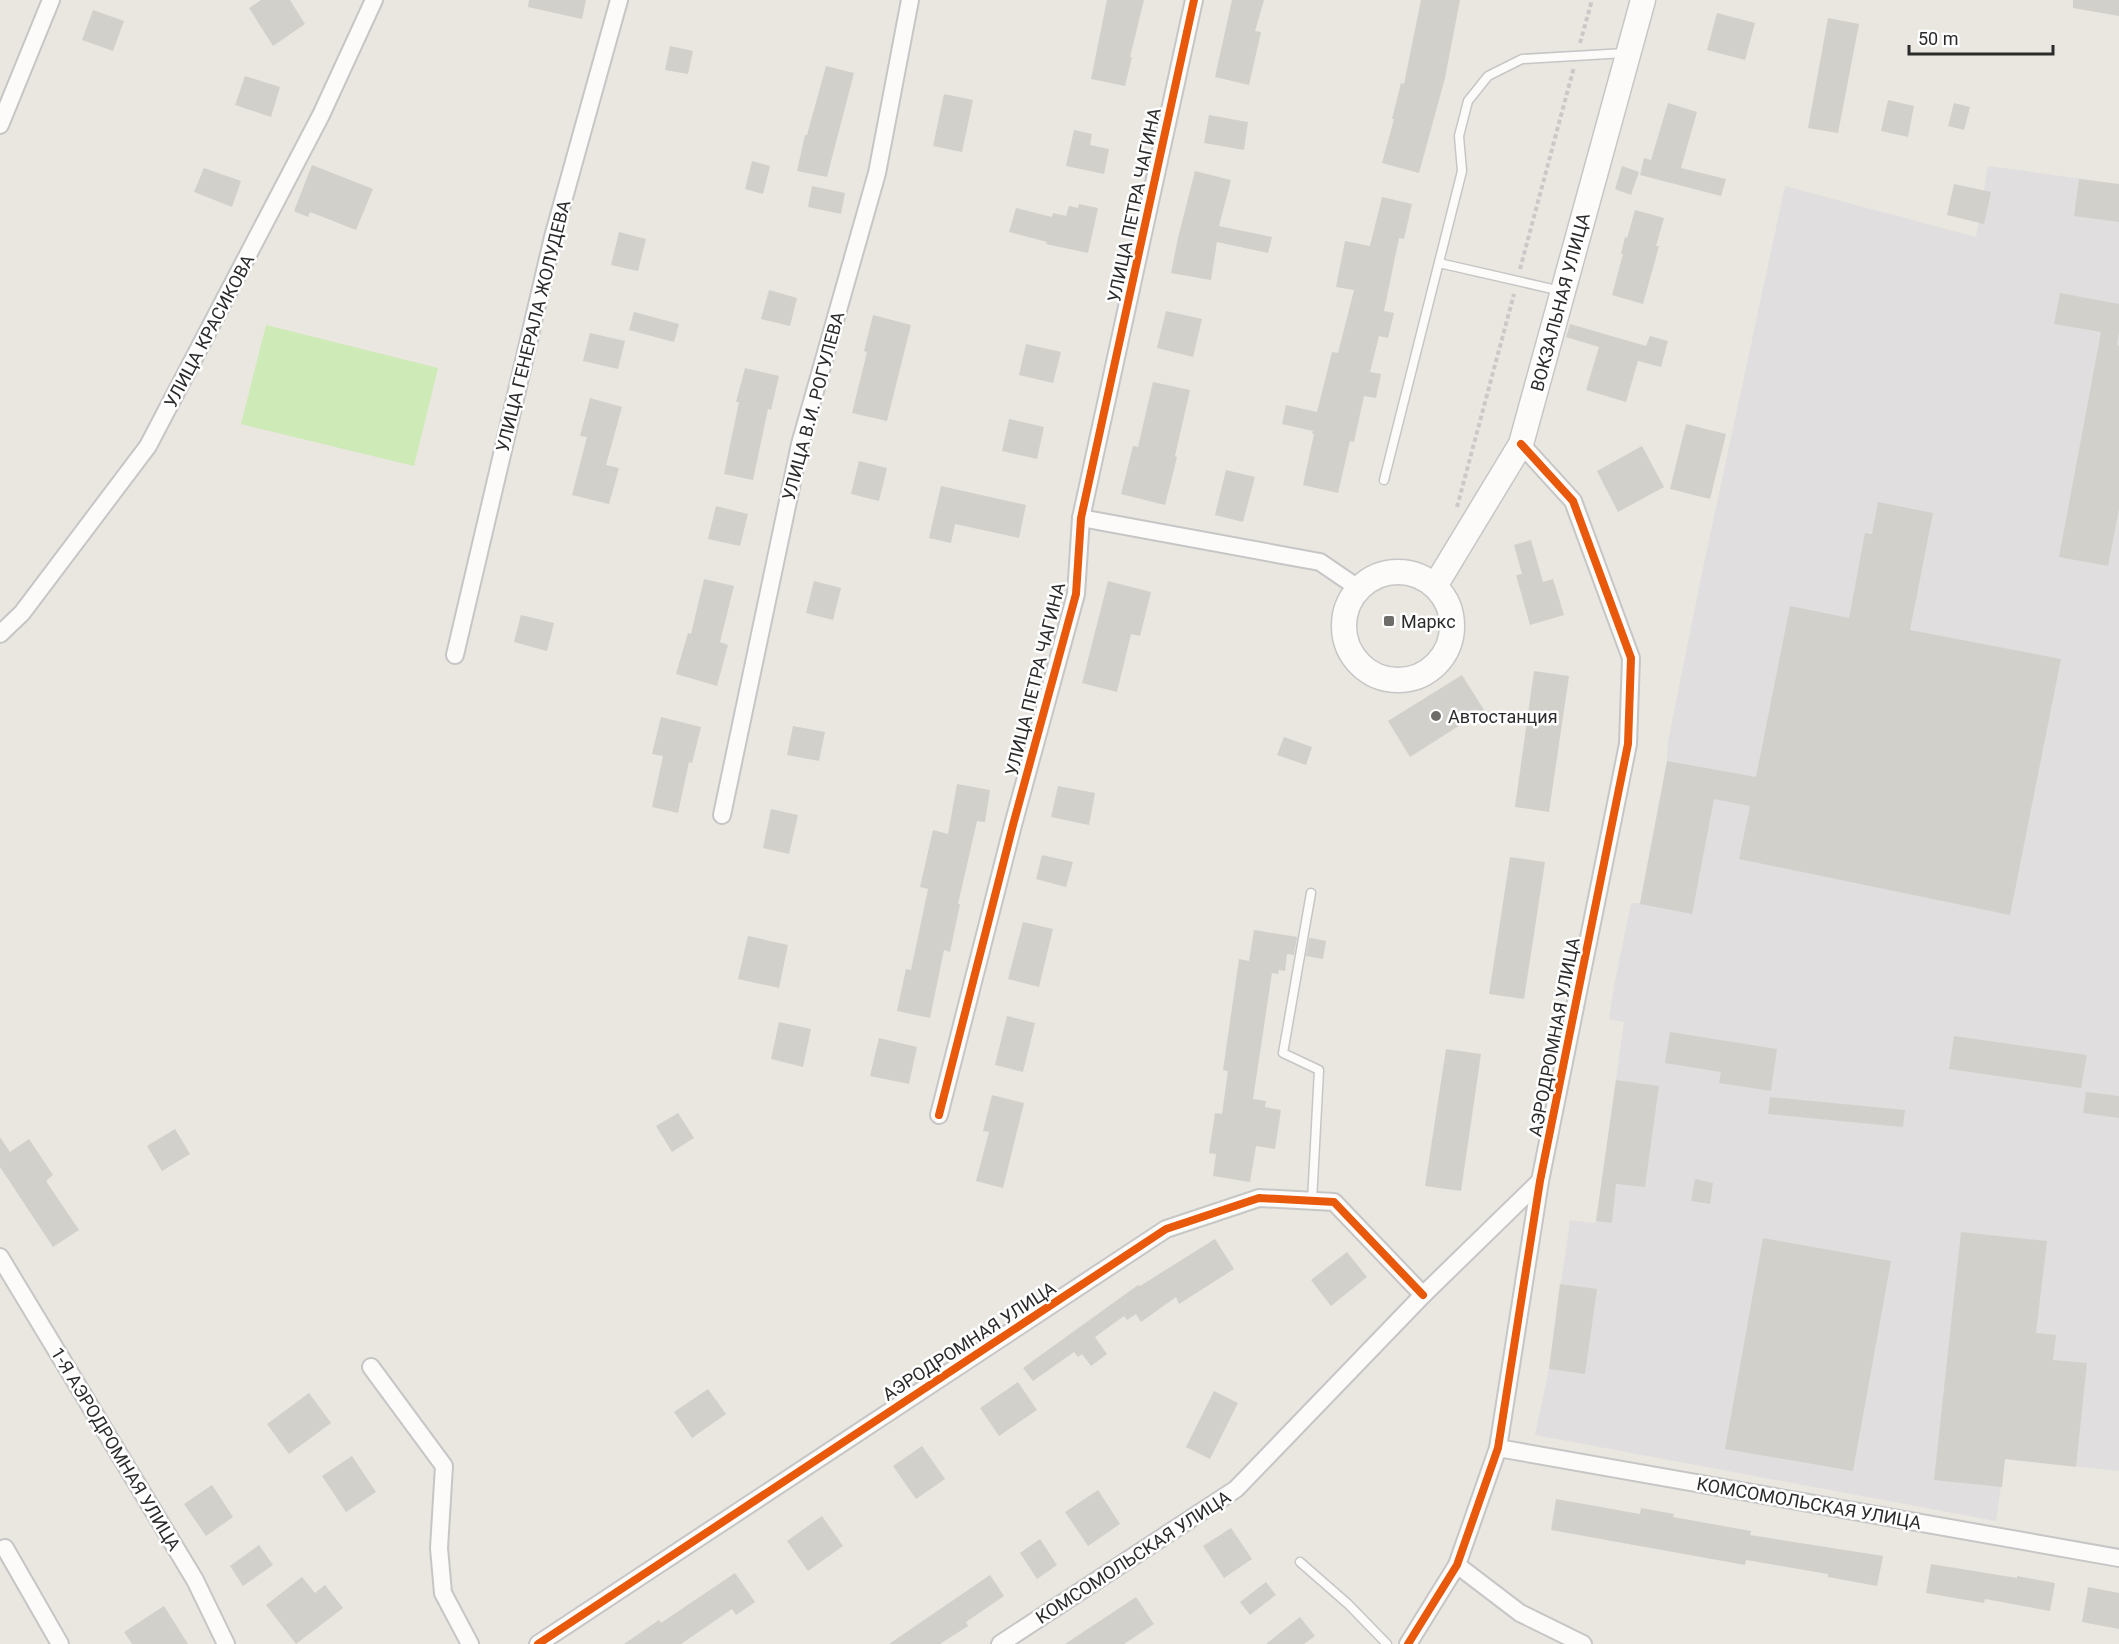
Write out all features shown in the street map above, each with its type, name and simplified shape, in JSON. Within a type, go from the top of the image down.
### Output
[{"type":"street","points":[[0,125],[51,0]]},
{"type":"street","name":"УЛИЦА КРАСИКОВА","points":[[0,634],[22,613],[148,446],[321,116],[374,0]]},
{"type":"street","name":"УЛИЦА ГЕНЕРАЛА ЖОЛУДЕВА","points":[[454,655],[553,237],[619,0]]},
{"type":"street","name":"УЛИЦА В.И. РОГУЛЕВА","points":[[722,815],[800,444],[877,173],[910,0]]},
{"type":"street","name":"УЛИЦА ПЕТРА ЧАГИНА","points":[[939,1115],[1013,825],[1076,594],[1081,518],[1194,0]]},
{"type":"street","name":"ВОКЗАЛЬНАЯ УЛИЦА","points":[[1435,586],[1521,444],[1642,0]]},
{"type":"street","name":"АЭРОДРОМНАЯ УЛИЦА","points":[[1407,1644],[1457,1565],[1498,1448],[1540,1181],[1628,744],[1631,658],[1573,501],[1521,444]]},
{"type":"street","points":[[1081,518],[1320,562],[1358,588]]},
{"type":"street","points":[[1396,571],[1417,574],[1435,586],[1448,603],[1453,624],[1449,645],[1438,663],[1420,675],[1400,680],[1379,676],[1361,665],[1348,648],[1344,627],[1347,606],[1358,588],[1376,576],[1396,571]]},
{"type":"street","name":"КОМСОМОЛЬСКАЯ УЛИЦА","points":[[1000,1644],[1236,1489],[1423,1295],[1540,1181]]},
{"type":"street","name":"АЭРОДРОМНАЯ УЛИЦА","points":[[538,1644],[1166,1229],[1259,1198],[1334,1202],[1423,1295]]},
{"type":"street","name":"1-Я АЭРОДРОМНАЯ УЛИЦА","points":[[0,1257],[195,1580],[226,1644]]},
{"type":"street","points":[[371,1367],[444,1466],[439,1548],[442,1593],[470,1644]]},
{"type":"street","name":"КОМСОМОЛЬСКАЯ УЛИЦА","points":[[1498,1448],[2119,1558]]},
{"type":"street","points":[[5,1548],[60,1644]]},
{"type":"street","points":[[1457,1565],[1520,1613],[1583,1644]]},
{"type":"lane","points":[[1384,480],[1462,171],[1458,136],[1468,101],[1488,76],[1522,59],[1628,52]]},
{"type":"lane","points":[[1439,263],[1563,291]]},
{"type":"lane","points":[[1311,893],[1283,1053],[1319,1070],[1312,1201]]},
{"type":"lane","points":[[1300,1562],[1348,1604],[1387,1644]]},
{"type":"shaded area","points":[[1988,166],[2119,184],[2119,1471],[2005,1459],[1996,1521],[1535,1435],[1549,1369],[1570,1220],[1595,1223],[1596,1221],[1624,1022],[1609,1019],[1614,986],[1631,903],[1640,903],[1667,761],[1668,741],[1785,186],[1976,237]]},
{"type":"green space","points":[[266,325],[438,368],[414,466],[241,424]]},
{"type":"building","points":[[261,0],[290,0],[305,24],[273,46],[249,8]]},
{"type":"building","points":[[529,0],[586,0],[582,19],[528,7]]},
{"type":"building","points":[[1107,0],[1144,0],[1125,86],[1091,79]]},
{"type":"building","points":[[1232,0],[1264,0],[1255,31],[1261,32],[1249,85],[1215,77]]},
{"type":"building","points":[[1421,0],[1460,0],[1445,78],[1419,173],[1382,163],[1401,83],[1404,84]]},
{"type":"building","points":[[2073,0],[2119,0],[2119,16],[2073,8]]},
{"type":"building","points":[[93,10],[124,21],[113,51],[82,40]]},
{"type":"building","points":[[1717,13],[1755,23],[1745,60],[1707,50]]},
{"type":"building","points":[[1828,18],[1859,24],[1838,133],[1808,128]]},
{"type":"building","points":[[670,46],[693,51],[688,74],[665,70]]},
{"type":"building","points":[[826,66],[854,73],[827,177],[797,171],[805,135],[807,135]]},
{"type":"building","points":[[245,76],[280,87],[271,117],[235,105]]},
{"type":"building","points":[[944,94],[973,100],[962,152],[933,146]]},
{"type":"building","points":[[1888,100],[1914,106],[1908,137],[1881,131]]},
{"type":"building","points":[[1668,103],[1697,112],[1681,168],[1726,179],[1721,196],[1640,175],[1644,158],[1651,160]]},
{"type":"building","points":[[1954,103],[1970,107],[1964,130],[1948,126]]},
{"type":"building","points":[[1209,115],[1248,122],[1244,150],[1204,143]]},
{"type":"building","points":[[1074,130],[1092,134],[1090,145],[1109,149],[1104,174],[1066,166]]},
{"type":"building","points":[[752,161],[770,166],[763,194],[745,189]]},
{"type":"building","points":[[312,165],[373,189],[356,230],[310,212],[308,217],[294,211]]},
{"type":"building","points":[[1622,166],[1639,172],[1631,195],[1615,189]]},
{"type":"building","points":[[204,168],[241,181],[232,207],[194,192]]},
{"type":"building","points":[[1195,171],[1231,180],[1219,226],[1272,237],[1268,253],[1217,242],[1211,280],[1171,273]]},
{"type":"building","points":[[2079,179],[2119,184],[2119,222],[2074,216]]},
{"type":"building","points":[[1954,184],[1991,192],[1984,224],[1947,215]]},
{"type":"building","points":[[812,186],[845,193],[841,214],[808,207]]},
{"type":"building","points":[[1382,197],[1412,204],[1404,239],[1399,238],[1384,311],[1394,313],[1388,338],[1379,336],[1370,372],[1381,374],[1376,398],[1364,396],[1354,442],[1350,441],[1338,493],[1303,485],[1313,431],[1282,424],[1286,405],[1317,412],[1332,352],[1338,353],[1354,290],[1336,287],[1345,241],[1370,246]]},
{"type":"building","points":[[1079,204],[1098,208],[1088,253],[1046,244],[1047,242],[1009,232],[1016,208],[1052,217],[1053,213],[1066,216],[1069,206],[1078,208]]},
{"type":"building","points":[[1635,210],[1664,218],[1643,304],[1612,295],[1625,237],[1627,238]]},
{"type":"building","points":[[619,232],[646,239],[638,271],[611,265]]},
{"type":"building","points":[[769,290],[797,298],[790,326],[761,319]]},
{"type":"building","points":[[2060,293],[2119,304],[2117,345],[2119,346],[2119,509],[2108,566],[2059,557],[2101,332],[2054,324]]},
{"type":"building","points":[[1166,311],[1202,319],[1193,357],[1157,348]]},
{"type":"building","points":[[634,312],[679,324],[674,342],[629,330]]},
{"type":"building","points":[[873,315],[911,325],[887,421],[852,413],[867,352],[864,351]]},
{"type":"building","points":[[1570,324],[1646,346],[1650,336],[1668,341],[1661,367],[1638,361],[1626,402],[1586,390],[1599,347],[1566,337]]},
{"type":"building","points":[[590,333],[625,341],[618,369],[583,361]]},
{"type":"building","points":[[1026,344],[1061,352],[1053,383],[1019,375]]},
{"type":"building","points":[[745,368],[779,376],[771,410],[768,409],[753,480],[724,474],[739,402],[736,402]]},
{"type":"building","points":[[1153,382],[1190,390],[1165,505],[1121,494],[1133,446],[1138,447]]},
{"type":"building","points":[[590,398],[622,407],[606,465],[619,468],[609,504],[572,495],[587,437],[580,436]]},
{"type":"building","points":[[1009,419],[1044,427],[1037,459],[1002,451]]},
{"type":"building","points":[[1686,424],[1726,434],[1710,499],[1670,489]]},
{"type":"building","points":[[1642,446],[1664,487],[1618,512],[1597,471]]},
{"type":"building","points":[[859,461],[887,468],[879,501],[851,494]]},
{"type":"building","points":[[1226,470],[1255,477],[1243,522],[1215,515]]},
{"type":"building","points":[[941,486],[1026,505],[1019,538],[955,524],[951,543],[929,538]]},
{"type":"building","points":[[1878,502],[1933,513],[1910,630],[2061,659],[2010,915],[1739,859],[1750,806],[1714,799],[1692,914],[1640,904],[1667,761],[1756,777],[1790,606],[1849,618],[1865,533],[1872,534]]},
{"type":"building","points":[[716,506],[748,514],[740,546],[708,539]]},
{"type":"building","points":[[1531,540],[1543,582],[1553,579],[1564,615],[1530,625],[1516,575],[1522,574],[1514,545]]},
{"type":"building","points":[[704,579],[734,586],[720,642],[728,645],[717,686],[676,674],[688,633],[691,634]]},
{"type":"building","points":[[814,581],[841,588],[833,620],[806,613]]},
{"type":"building","points":[[1108,581],[1151,592],[1140,636],[1131,634],[1117,692],[1082,683]]},
{"type":"building","points":[[521,615],[554,623],[547,651],[514,642]]},
{"type":"building","points":[[1534,671],[1569,676],[1549,812],[1515,807]]},
{"type":"building","name":"Автостанция","points":[[1462,675],[1484,710],[1410,757],[1388,721]]},
{"type":"building","points":[[661,717],[701,727],[692,763],[689,762],[678,813],[652,807],[663,756],[652,754]]},
{"type":"building","points":[[793,726],[825,732],[819,761],[787,755]]},
{"type":"building","points":[[1284,737],[1312,747],[1306,765],[1277,755]]},
{"type":"building","points":[[957,784],[990,790],[985,822],[977,821],[958,904],[960,904],[950,952],[944,950],[930,1018],[897,1011],[906,969],[911,970],[928,889],[920,887],[933,830],[948,834]]},
{"type":"building","points":[[1058,786],[1095,793],[1089,825],[1051,817]]},
{"type":"building","points":[[771,809],[798,815],[789,854],[763,848]]},
{"type":"building","points":[[1042,855],[1073,862],[1066,887],[1036,879]]},
{"type":"building","points":[[1510,857],[1545,862],[1524,999],[1489,994]]},
{"type":"building","points":[[1023,922],[1053,929],[1039,987],[1008,979]]},
{"type":"building","points":[[1254,930],[1297,937],[1294,955],[1287,954],[1285,971],[1279,970],[1278,974],[1272,973],[1253,1099],[1266,1101],[1265,1107],[1281,1110],[1275,1149],[1256,1146],[1250,1182],[1213,1176],[1216,1154],[1209,1153],[1215,1113],[1222,1114],[1228,1071],[1223,1070],[1239,959],[1249,961]]},
{"type":"building","points":[[748,936],[788,945],[779,988],[738,979]]},
{"type":"building","points":[[1311,938],[1326,941],[1323,959],[1306,956]]},
{"type":"building","points":[[1007,1016],[1035,1023],[1023,1072],[995,1065]]},
{"type":"building","points":[[779,1022],[811,1029],[803,1067],[771,1059]]},
{"type":"building","points":[[1670,1032],[1777,1049],[1771,1091],[1719,1083],[1721,1072],[1665,1063]]},
{"type":"building","points":[[1954,1036],[2087,1055],[2081,1088],[1949,1069]]},
{"type":"building","points":[[879,1038],[917,1047],[909,1084],[870,1076]]},
{"type":"building","points":[[1446,1049],[1481,1054],[1461,1191],[1425,1186]]},
{"type":"building","points":[[1616,1080],[1659,1086],[1645,1187],[1616,1184],[1612,1223],[1596,1221]]},
{"type":"building","points":[[2086,1092],[2119,1096],[2119,1118],[2083,1113]]},
{"type":"building","points":[[992,1095],[1024,1103],[1003,1188],[976,1181],[989,1132],[983,1131]]},
{"type":"building","points":[[1770,1097],[1905,1110],[1903,1127],[1768,1114]]},
{"type":"building","points":[[678,1113],[694,1138],[672,1152],[656,1126]]},
{"type":"building","points":[[175,1129],[190,1154],[162,1171],[147,1146]]},
{"type":"building","points":[[0,1137],[10,1152],[29,1139],[53,1175],[46,1181],[79,1230],[53,1247],[0,1167]]},
{"type":"building","points":[[1695,1179],[1713,1183],[1710,1204],[1691,1201]]},
{"type":"building","points":[[1961,1232],[2047,1241],[2036,1333],[2056,1335],[2053,1360],[2087,1363],[2076,1467],[2005,1459],[2002,1487],[1934,1480]]},
{"type":"building","points":[[1763,1238],[1891,1261],[1853,1471],[1725,1449]]},
{"type":"building","points":[[1215,1239],[1234,1269],[1179,1304],[1176,1297],[1141,1322],[1136,1314],[1127,1320],[1124,1316],[1095,1337],[1107,1354],[1091,1366],[1082,1354],[1078,1357],[1074,1352],[1033,1381],[1023,1368],[1138,1285],[1140,1286]]},
{"type":"building","points":[[1347,1252],[1367,1277],[1331,1306],[1311,1280]]},
{"type":"building","points":[[1560,1284],[1597,1289],[1585,1374],[1549,1369]]},
{"type":"building","points":[[1018,1382],[1037,1410],[999,1436],[980,1408]]},
{"type":"building","points":[[708,1389],[726,1414],[692,1438],[674,1412]]},
{"type":"building","points":[[1214,1391],[1238,1403],[1210,1459],[1186,1447]]},
{"type":"building","points":[[309,1393],[331,1423],[289,1454],[267,1424]]},
{"type":"building","points":[[922,1446],[945,1479],[916,1499],[893,1466]]},
{"type":"building","points":[[352,1456],[376,1492],[346,1512],[322,1476]]},
{"type":"building","points":[[212,1485],[233,1517],[206,1536],[184,1504]]},
{"type":"building","points":[[1098,1490],[1120,1524],[1088,1546],[1065,1512]]},
{"type":"building","points":[[1556,1499],[1640,1514],[1641,1508],[1674,1514],[1673,1517],[1751,1531],[1750,1535],[1883,1556],[1877,1586],[1828,1577],[1828,1574],[1746,1560],[1745,1565],[1551,1530]]},
{"type":"building","points":[[822,1516],[843,1546],[808,1571],[787,1541]]},
{"type":"building","points":[[1231,1528],[1252,1559],[1224,1578],[1203,1546]]},
{"type":"building","points":[[1040,1539],[1057,1565],[1037,1579],[1020,1553]]},
{"type":"building","points":[[259,1545],[273,1565],[243,1586],[230,1566]]},
{"type":"building","points":[[1931,1564],[2055,1583],[2050,1611],[1985,1599],[1984,1603],[1926,1593]]},
{"type":"building","points":[[735,1573],[755,1602],[736,1615],[732,1609],[681,1644],[624,1644],[659,1620],[661,1623]]},
{"type":"building","points":[[990,1575],[1004,1596],[966,1622],[968,1626],[940,1644],[889,1644]]},
{"type":"building","points":[[302,1577],[315,1593],[325,1585],[343,1608],[296,1644],[266,1605]]},
{"type":"building","points":[[1266,1582],[1276,1595],[1250,1615],[1240,1602]]},
{"type":"building","points":[[2088,1587],[2119,1593],[2119,1629],[2082,1622]]},
{"type":"building","points":[[1136,1597],[1154,1624],[1124,1644],[1065,1644]]},
{"type":"building","points":[[164,1606],[188,1644],[132,1644],[124,1632]]},
{"type":"building","points":[[1300,1617],[1315,1636],[1304,1644],[1266,1644]]},
{"type":"cycle path","points":[[939,1115],[1013,825],[1076,594],[1081,518],[1194,0]]},
{"type":"cycle path","points":[[1408,1644],[1457,1565],[1498,1448],[1540,1181],[1628,744],[1631,658],[1573,501],[1521,444]]},
{"type":"cycle path","points":[[538,1644],[1166,1229],[1259,1198],[1334,1202],[1423,1295]]},
{"type":"place","name":"Маркс","points":[[1389,621]]},
{"type":"place","name":"Автостанция","points":[[1436,716]]}]
